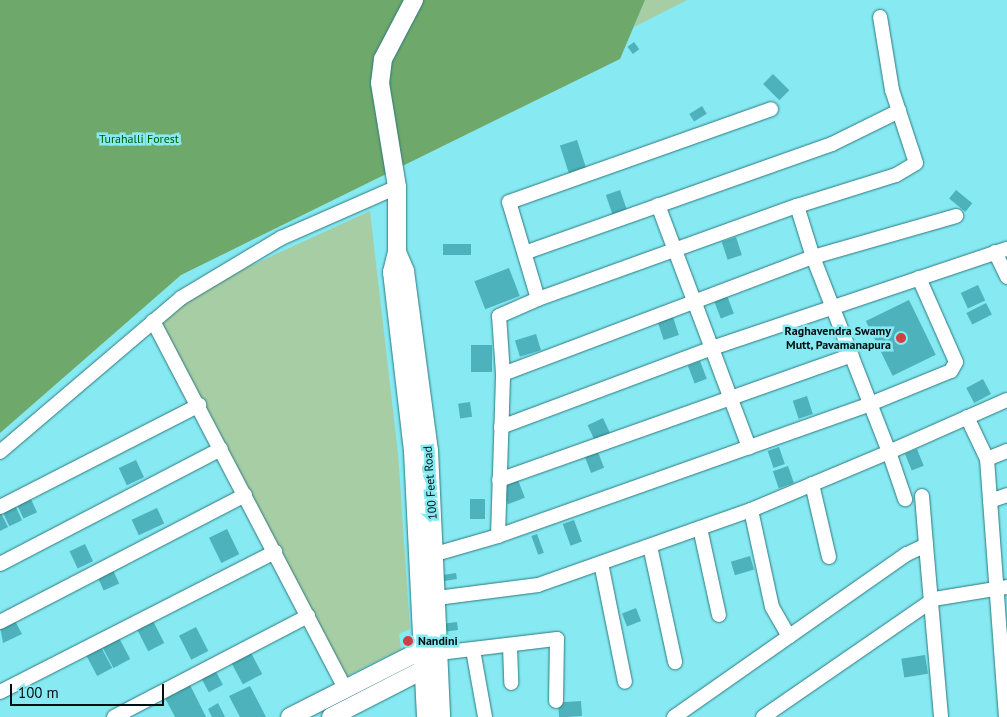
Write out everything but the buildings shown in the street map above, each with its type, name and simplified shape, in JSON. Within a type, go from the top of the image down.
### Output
[{"type":"main road","name":"100 Feet Road","points":[[414,0],[380,72],[397,187],[396,252],[405,271],[429,450],[427,557],[433,655],[441,717]]},
{"type":"main road","name":"100 Feet Road","points":[[426,717],[437,598],[427,557]]},
{"type":"main road","points":[[290,717],[345,688],[433,655]]},
{"type":"main road","points":[[331,717],[433,655]]},
{"type":"street","points":[[498,536],[502,374],[499,316],[538,299],[798,206],[896,175],[916,163],[892,90],[880,17]]},
{"type":"street","points":[[538,299],[526,252],[509,202],[772,109]]},
{"type":"street","points":[[526,252],[832,144],[899,111]]},
{"type":"street","points":[[0,452],[181,298],[281,238],[397,187]]},
{"type":"street","points":[[658,205],[693,304],[712,348],[749,447]]},
{"type":"street","points":[[798,206],[813,257],[834,307],[905,498]]},
{"type":"street","points":[[502,374],[693,304],[813,257],[956,216]]},
{"type":"street","points":[[501,427],[712,348],[1001,251],[1007,277]]},
{"type":"street","points":[[427,557],[498,536],[870,404],[955,367],[919,278]]},
{"type":"street","points":[[153,321],[345,688]]},
{"type":"street","points":[[499,480],[852,355]]},
{"type":"street","points":[[437,598],[538,585],[751,510],[1007,400]]},
{"type":"street","points":[[0,506],[198,405]]},
{"type":"street","points":[[967,416],[987,459],[993,544],[1002,589],[1006,717]]},
{"type":"street","points":[[0,564],[221,449]]},
{"type":"street","points":[[987,459],[1007,451]]},
{"type":"street","points":[[812,484],[829,557]]},
{"type":"street","points":[[990,501],[1007,495]]},
{"type":"street","points":[[0,622],[246,496]]},
{"type":"street","points":[[922,496],[926,545],[934,598],[942,717]]},
{"type":"street","points":[[751,510],[772,607],[789,636]]},
{"type":"street","points":[[700,528],[719,615]]},
{"type":"street","points":[[993,544],[1007,538]]},
{"type":"street","points":[[674,717],[907,554],[926,545]]},
{"type":"street","points":[[650,546],[675,662]]},
{"type":"street","points":[[0,692],[275,552]]},
{"type":"street","points":[[601,563],[625,682]]},
{"type":"street","points":[[763,717],[934,598],[1002,589]]},
{"type":"street","points":[[114,717],[308,616]]},
{"type":"street","points":[[433,655],[559,641],[556,701]]},
{"type":"street","points":[[510,646],[511,683]]},
{"type":"street","points":[[473,650],[485,717]]},
{"type":"green space","name":"Turahalli Forest","points":[[0,0],[645,0],[620,59],[181,275],[0,433]]},
{"type":"green space","points":[[645,0],[687,0],[634,27]]},
{"type":"green space","points":[[370,211],[398,454],[410,629],[399,634],[401,649],[345,677],[159,320],[189,294]]},
{"type":"place","name":"Raghavendra Swamy Mutt, Pavamanapura","points":[[901,338]]},
{"type":"place","name":"Nandini","points":[[408,641]]}]
